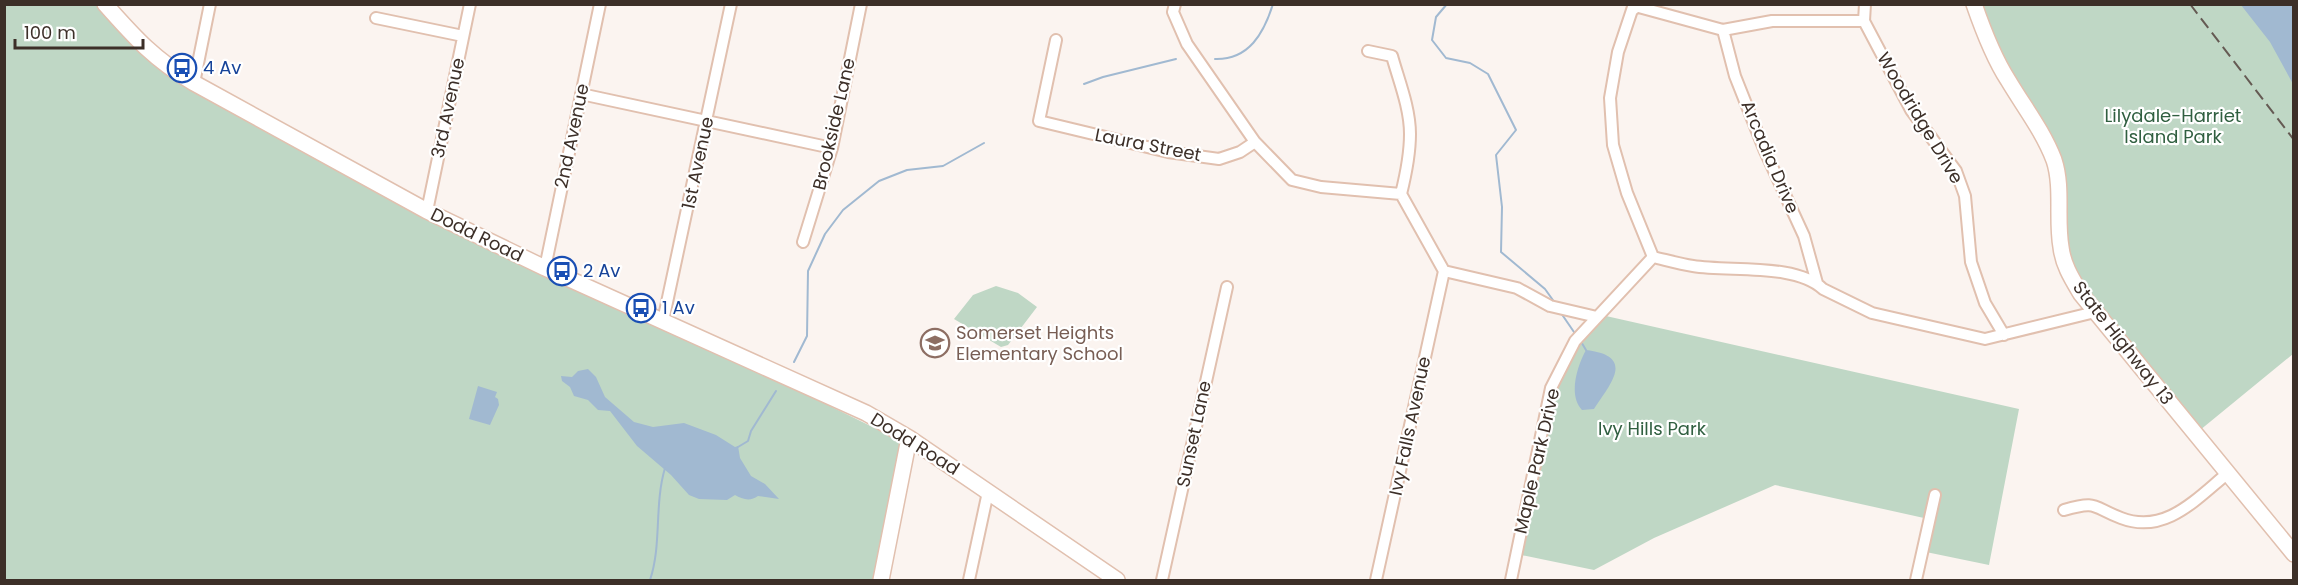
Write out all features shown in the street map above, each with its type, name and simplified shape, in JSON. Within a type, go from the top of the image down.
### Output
[{"type":"main road","name":"Dodd Road","points":[[105,4],[141,44],[167,68],[427,211],[545,268],[867,413],[909,438],[1117,580]]},
{"type":"main road","name":"State Highway 13","points":[[1974,4],[1991,48],[2006,78],[2040,129],[2055,164],[2062,256],[2076,287],[2294,554]]},
{"type":"main road","points":[[881,580],[909,438]]},
{"type":"street","points":[[194,83],[210,4]]},
{"type":"street","name":"3rd Avenue","points":[[427,211],[470,4]]},
{"type":"street","name":"2nd Avenue","points":[[545,268],[600,4]]},
{"type":"street","name":"1st Avenue","points":[[663,321],[731,4]]},
{"type":"street","name":"Brookside Lane","points":[[803,242],[832,148],[861,4]]},
{"type":"street","points":[[1175,4],[1173,12],[1187,44],[1255,142],[1292,180],[1321,187],[1401,194]]},
{"type":"street","points":[[1865,4],[1864,21],[1773,21],[1723,30],[1634,7],[1618,52],[1610,98],[1613,145],[1627,193],[1653,257],[1694,266],[1759,271],[1777,270],[1817,283],[1823,289],[1872,313],[1984,339],[2095,312]]},
{"type":"street","points":[[376,18],[463,36]]},
{"type":"street","name":"Woodridge Drive","points":[[1864,21],[1911,110],[1956,171],[1965,196],[1971,262],[1985,303],[2004,335]]},
{"type":"street","name":"Arcadia Drive","points":[[1723,30],[1736,76],[1764,149],[1804,236],[1817,283]]},
{"type":"street","name":"Laura Street","points":[[1056,40],[1039,121],[1168,152],[1219,159],[1240,152],[1255,142]]},
{"type":"street","points":[[1368,51],[1392,56],[1403,94],[1410,132],[1407,170],[1401,194],[1444,271],[1517,288],[1550,306],[1598,318]]},
{"type":"street","points":[[581,94],[832,148]]},
{"type":"street","name":"Maple Park Drive","points":[[1511,580],[1551,388],[1575,342],[1653,257]]},
{"type":"street","name":"Ivy Falls Avenue","points":[[1376,580],[1444,271]]},
{"type":"street","name":"Sunset Lane","points":[[1162,580],[1227,287]]},
{"type":"street","points":[[2064,510],[2092,504],[2133,522],[2159,522],[2182,511],[2228,473]]},
{"type":"street","points":[[969,580],[988,492]]},
{"type":"street","points":[[1916,580],[1935,495]]},
{"type":"green space","points":[[4,5],[97,5],[143,55],[255,126],[392,200],[626,314],[763,373],[903,442],[873,580],[5,580]]},
{"type":"green space","name":"Lilydale-Harriet Island Park","points":[[1976,5],[2293,5],[2293,354],[2194,435],[2066,272],[2055,153],[1987,39]]},
{"type":"green space","points":[[996,286],[1018,293],[1037,307],[1008,345],[1001,347],[954,319],[973,295]]},
{"type":"green space","name":"Ivy Hills Park","points":[[1606,316],[2019,409],[1989,565],[1926,552],[1924,518],[1775,485],[1654,538],[1594,570],[1521,555],[1559,378],[1574,348]]},
{"type":"water","points":[[2241,5],[2293,5],[2293,84],[2270,42]]},
{"type":"water","points":[[1586,350],[1611,358],[1615,364],[1615,372],[1607,390],[1594,409],[1582,410],[1575,397],[1575,381]]},
{"type":"water","points":[[588,369],[596,377],[605,397],[634,422],[653,427],[684,423],[716,435],[735,447],[738,446],[740,458],[751,476],[765,484],[779,499],[758,496],[746,499],[735,495],[727,500],[699,499],[689,495],[671,475],[637,446],[610,411],[598,410],[588,400],[574,396],[570,387],[562,381],[561,376],[572,377],[578,371]]},
{"type":"water","points":[[478,386],[497,392],[495,397],[499,405],[490,425],[469,419]]},
{"type":"waterway","points":[[1215,59],[1227,58],[1246,50],[1260,34],[1273,4]]},
{"type":"waterway","points":[[1447,4],[1436,17],[1432,40],[1446,58],[1470,63],[1488,74],[1516,130],[1496,155],[1502,207],[1501,252],[1545,289],[1555,303]]},
{"type":"waterway","points":[[1084,84],[1176,59]]},
{"type":"waterway","points":[[794,362],[807,336],[808,271],[825,234],[843,210],[879,181],[907,170],[943,166],[984,143]]},
{"type":"waterway","points":[[1561,313],[1576,335]]},
{"type":"waterway","points":[[1580,340],[1586,350]]},
{"type":"waterway","points":[[738,447],[748,441],[751,431],[776,391]]},
{"type":"waterway","points":[[650,580],[656,553],[660,496],[665,468]]},
{"type":"railway","points":[[2190,4],[2294,140]]},
{"type":"place","name":"4 Av","points":[[182,68]]},
{"type":"place","name":"2 Av","points":[[562,271]]},
{"type":"place","name":"1 Av","points":[[641,308]]},
{"type":"place","name":"Somerset Heights Elementary School","points":[[935,343]]}]
